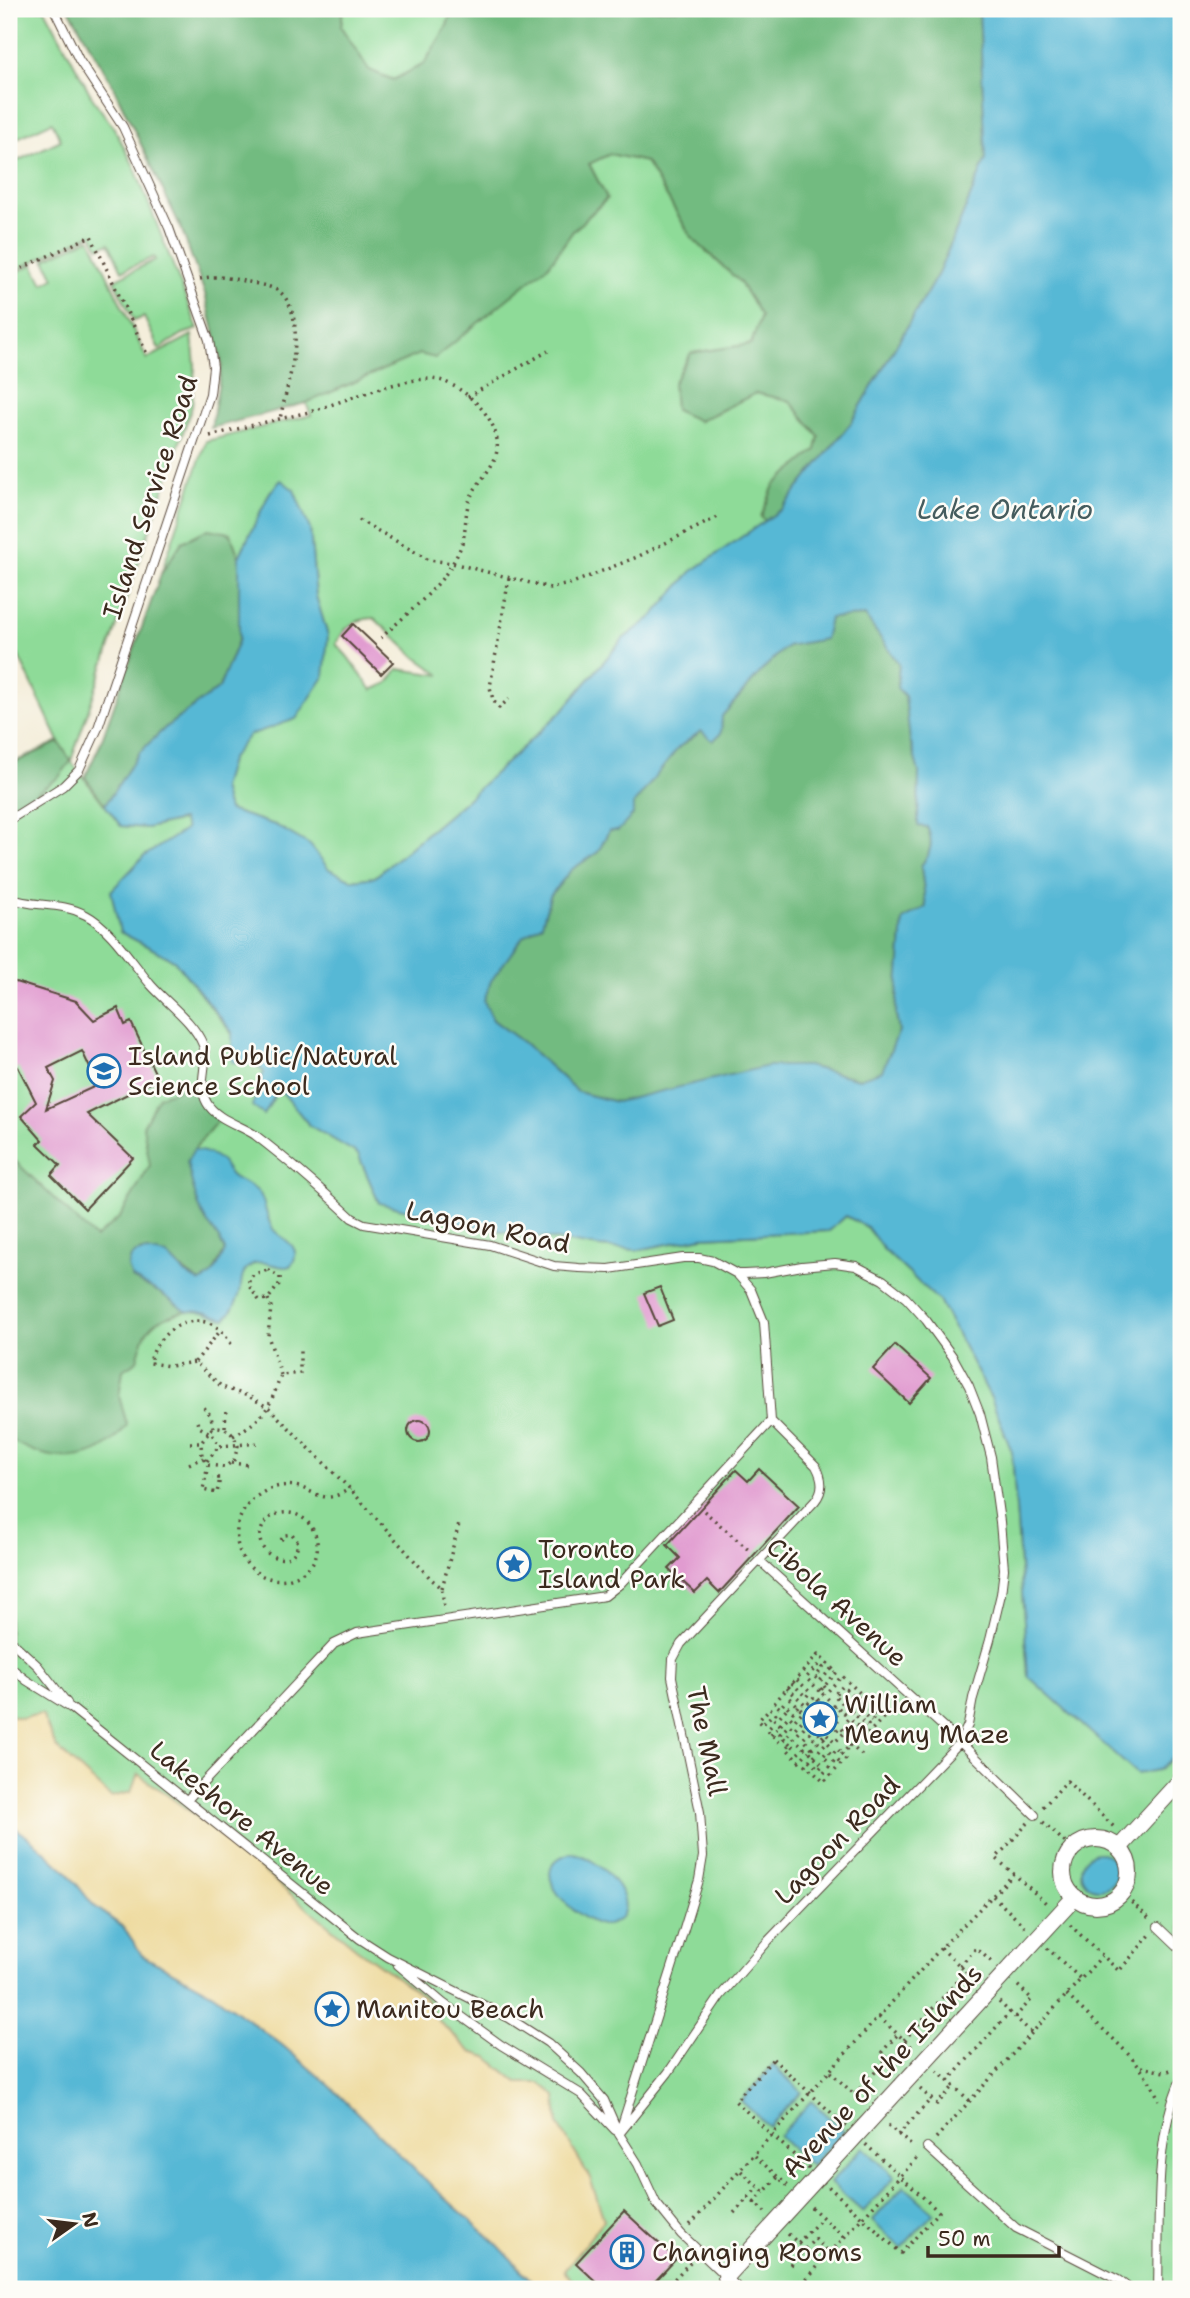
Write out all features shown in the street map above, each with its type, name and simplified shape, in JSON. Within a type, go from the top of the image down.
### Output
[{"type":"street","points":[[1123,1844],[1180,1781]]},
{"type":"street","points":[[1101,1839],[1123,1844],[1129,1875],[1121,1893],[1104,1904],[1094,1905],[1075,1897],[1068,1889],[1063,1868],[1072,1849],[1081,1843],[1101,1839]]},
{"type":"street","name":"Avenue of the Islands","points":[[726,2277],[1075,1897]]},
{"type":"lane","name":"Island Service Road","points":[[9,820],[63,786],[79,770],[97,728],[195,440],[210,394],[213,367],[209,340],[169,228],[123,127],[79,60],[54,9]]},
{"type":"lane","name":"Lagoon Road","points":[[9,898],[23,904],[66,906],[87,915],[101,925],[151,985],[191,1027],[202,1044],[205,1060],[201,1079],[207,1104],[222,1117],[252,1133],[285,1158],[352,1218],[364,1224],[490,1244],[554,1266],[609,1269],[683,1258],[713,1261],[737,1274],[835,1263],[856,1266],[883,1280],[906,1298],[953,1357],[969,1387],[980,1414],[991,1457],[1004,1569],[990,1640],[968,1725],[960,1742],[768,1941],[721,1996],[668,2073],[619,2134]]},
{"type":"lane","points":[[188,1799],[334,1644],[358,1633],[605,1596],[620,1584],[771,1421],[764,1322],[751,1290],[737,1274]]},
{"type":"lane","name":"The Mall","points":[[619,2134],[699,1880],[703,1856],[701,1816],[672,1681],[672,1662],[681,1644],[815,1502],[822,1485],[816,1466],[771,1421]]},
{"type":"lane","name":"Cibola Avenue","points":[[761,1561],[960,1742],[1035,1815]]},
{"type":"lane","name":"Lakeshore Avenue","points":[[9,1639],[38,1666],[71,1708]]},
{"type":"lane","name":"Lakeshore Avenue","points":[[9,1666],[71,1708],[188,1799],[324,1912],[388,1957],[443,2003],[501,2045],[581,2094],[619,2134]]},
{"type":"lane","points":[[1158,1927],[1181,1949]]},
{"type":"lane","name":"Lakeshore Avenue","points":[[388,1957],[509,2018],[548,2043],[581,2073],[604,2100],[656,2203],[681,2234],[739,2289]]},
{"type":"lane","points":[[1158,2289],[1160,2204],[1166,2124],[1181,2079]]},
{"type":"lane","points":[[927,2147],[1016,2228],[1118,2280],[1129,2289]]},
{"type":"path","points":[[9,274],[91,236],[148,356]]},
{"type":"path","points":[[189,282],[206,277],[229,278],[269,287],[283,294],[293,313],[296,338],[279,419]]},
{"type":"path","points":[[468,397],[548,351]]},
{"type":"path","points":[[195,440],[310,411],[408,380],[442,381],[475,401],[486,414],[496,434],[495,456],[471,495],[462,545],[438,583],[381,638]]},
{"type":"path","points":[[359,520],[429,560],[452,563],[550,588],[569,584],[637,556],[720,516]]},
{"type":"path","points":[[509,578],[490,687],[493,700],[499,708],[509,699]]},
{"type":"path","points":[[262,1270],[268,1270],[280,1278],[280,1283],[268,1299],[256,1298],[249,1286],[249,1279],[262,1270]]},
{"type":"path","points":[[233,1436],[257,1420],[269,1408],[281,1375],[268,1336],[271,1307],[268,1299]]},
{"type":"path","points":[[221,1330],[195,1362],[170,1366],[150,1363],[152,1350],[158,1340],[178,1324],[190,1322],[216,1326],[221,1330],[231,1344]]},
{"type":"path","points":[[281,1375],[300,1373],[300,1348]]},
{"type":"path","points":[[195,1362],[222,1387],[248,1396],[269,1408],[350,1489],[442,1588]]},
{"type":"path","points":[[204,1407],[211,1416],[214,1427]]},
{"type":"path","points":[[225,1428],[226,1409]]},
{"type":"path","points":[[197,1422],[199,1427],[212,1434],[219,1446]]},
{"type":"path","points":[[189,1464],[206,1461],[225,1467],[231,1463],[238,1446],[225,1428],[214,1427],[201,1443],[206,1461],[203,1490],[217,1493],[220,1478],[212,1478]]},
{"type":"path","points":[[190,1443],[201,1443]]},
{"type":"path","points":[[206,1461],[219,1446],[260,1443]]},
{"type":"path","points":[[231,1463],[249,1465]]},
{"type":"path","points":[[281,1540],[285,1535],[292,1534],[298,1542],[297,1548],[291,1555],[279,1559],[267,1554],[260,1536],[266,1521],[280,1513],[288,1513],[305,1520],[313,1527],[318,1547],[316,1558],[310,1566],[290,1578],[278,1580],[265,1578],[245,1563],[236,1538],[238,1523],[253,1499],[266,1490],[280,1486],[295,1486],[319,1495],[334,1496],[350,1489]]},
{"type":"path","name":"Cibola Avenue","points":[[695,1503],[761,1561]]},
{"type":"path","points":[[446,1619],[442,1588],[459,1524]]},
{"type":"path","points":[[798,1706],[793,1712],[784,1703],[780,1708],[774,1703],[818,1655],[837,1672],[820,1691]]},
{"type":"path","points":[[824,1706],[829,1700],[806,1678],[819,1664],[823,1668],[815,1677],[820,1681],[832,1668]]},
{"type":"path","points":[[824,1686],[828,1691],[842,1676],[861,1694],[844,1713],[835,1705],[830,1710],[839,1718],[830,1728]]},
{"type":"path","points":[[792,1683],[806,1697],[810,1692],[796,1679]]},
{"type":"path","points":[[852,1695],[842,1686],[834,1695],[867,1726]]},
{"type":"path","points":[[787,1688],[806,1706],[815,1696],[819,1701],[807,1714]]},
{"type":"path","points":[[842,1695],[852,1704]]},
{"type":"path","points":[[771,1735],[789,1716],[794,1721],[803,1711],[789,1698]]},
{"type":"path","points":[[858,1726],[849,1718],[845,1722],[863,1739],[885,1716],[866,1698],[857,1708],[871,1722]]},
{"type":"path","points":[[780,1725],[771,1716],[762,1725],[758,1721],[770,1708],[779,1717],[788,1707]]},
{"type":"path","points":[[842,1754],[876,1716],[866,1708]]},
{"type":"path","points":[[811,1709],[820,1719]]},
{"type":"path","points":[[795,1756],[804,1748],[794,1738],[807,1724],[803,1720],[794,1729],[789,1725],[780,1734],[792,1746],[786,1748],[799,1761],[818,1742],[813,1737]]},
{"type":"path","points":[[771,1726],[767,1730],[780,1744],[790,1733]]},
{"type":"path","points":[[822,1737],[826,1733],[835,1742],[845,1732],[840,1727],[835,1732]]},
{"type":"path","points":[[827,1760],[823,1756],[828,1751],[832,1755],[837,1749],[846,1759],[824,1783],[806,1765],[810,1760],[819,1769],[823,1765],[803,1739],[814,1728],[832,1747]]},
{"type":"path","points":[[814,1756],[827,1742]]},
{"type":"path","points":[[850,1745],[862,1755]]},
{"type":"path","points":[[824,1773],[836,1759],[841,1764]]},
{"type":"path","points":[[1121,1893],[1158,1927],[1119,1971],[996,1858],[1067,1781],[1123,1844]]},
{"type":"path","points":[[1035,1815],[1072,1849]]},
{"type":"path","points":[[681,2234],[942,1948],[1013,1875]]},
{"type":"path","points":[[960,1966],[976,1948]]},
{"type":"path","points":[[797,2289],[1102,1956]]},
{"type":"path","points":[[904,2040],[966,1972]]},
{"type":"path","points":[[1067,1995],[1151,2081],[1166,2124]]},
{"type":"path","points":[[1015,2017],[1032,1999]]},
{"type":"path","points":[[948,2081],[1010,2012]]},
{"type":"path","points":[[880,2053],[898,2034]]},
{"type":"path","points":[[855,2094],[887,2059]]},
{"type":"path","points":[[1139,2067],[1164,2072],[1176,2069]]},
{"type":"path","points":[[937,2104],[954,2086]]},
{"type":"path","points":[[811,2093],[900,2176]]},
{"type":"path","points":[[898,2135],[931,2099]]},
{"type":"path","points":[[741,2171],[764,2192]]},
{"type":"path","points":[[754,2203],[778,2177]]},
{"type":"path","points":[[733,2213],[758,2187]]},
{"type":"path","points":[[798,2243],[822,2218]]},
{"type":"path","points":[[809,2232],[830,2253]]},
{"type":"path","points":[[805,2249],[815,2239]]},
{"type":"path","points":[[665,2289],[700,2252]]},
{"type":"green space","points":[[9,9],[45,9],[93,99],[114,128],[134,166],[198,329],[183,334],[159,349],[144,317],[134,321],[114,280],[155,260],[154,257],[122,271],[109,243],[99,248],[92,234],[9,273],[9,151],[15,162],[61,140],[52,122],[9,142]]},
{"type":"green space","points":[[69,9],[343,9],[341,27],[369,70],[393,80],[424,64],[447,26],[452,9],[979,9],[986,159],[939,272],[851,423],[782,509],[765,521],[761,517],[774,485],[816,450],[819,436],[790,401],[756,393],[699,421],[675,410],[673,383],[691,353],[751,344],[761,316],[739,281],[692,238],[646,162],[610,154],[589,164],[607,198],[573,231],[549,265],[435,358],[419,354],[306,403],[211,428],[222,364],[205,294],[181,228],[112,84]]},
{"type":"green space","points":[[343,9],[452,9],[447,26],[424,64],[394,80],[369,70],[341,27]]},
{"type":"green space","points":[[610,154],[646,162],[692,238],[739,281],[761,316],[751,344],[700,421],[756,393],[790,401],[819,436],[816,450],[761,516],[765,521],[691,572],[652,617],[623,639],[563,710],[464,802],[375,877],[352,880],[328,869],[309,845],[275,825],[228,810],[222,788],[230,760],[249,735],[296,718],[328,636],[316,596],[310,529],[270,492],[239,557],[230,533],[182,542],[161,574],[206,441],[311,415],[306,403],[419,354],[549,265],[573,231],[607,199],[589,163]],"holes":[[[374,618],[417,658],[441,675],[398,669],[388,683],[372,690],[336,644],[350,625]]]},
{"type":"green space","name":"Toronto Island Park","points":[[90,238],[147,359],[192,335],[195,365],[192,406],[71,761],[121,826],[147,828],[183,820],[186,829],[143,857],[129,873],[120,932],[174,960],[255,1063],[279,1087],[309,1125],[358,1154],[379,1203],[471,1226],[599,1247],[638,1250],[702,1237],[829,1231],[846,1216],[867,1227],[884,1250],[940,1302],[991,1398],[1012,1452],[1028,1676],[1158,1770],[1174,1757],[1181,1756],[1181,2289],[539,2289],[496,2243],[38,1845],[9,1823],[9,765],[59,741],[9,636],[9,276],[33,264],[43,284],[54,278],[45,259]]},
{"type":"green space","points":[[208,529],[230,533],[239,557],[239,639],[219,688],[166,727],[139,753],[105,805],[85,777],[99,747],[161,574],[182,542]]},
{"type":"green space","points":[[865,616],[899,664],[897,687],[905,696],[910,740],[919,772],[918,826],[927,827],[931,843],[921,866],[926,907],[903,920],[896,1014],[899,1031],[882,1072],[860,1079],[807,1066],[616,1102],[578,1092],[524,1043],[493,1020],[483,1001],[490,981],[523,937],[542,924],[550,896],[571,870],[598,852],[609,831],[633,816],[633,805],[679,747],[702,731],[714,740],[721,733],[722,716],[787,646],[825,639],[830,618]]},
{"type":"green space","points":[[59,742],[71,761],[59,777],[9,812],[9,765]]},
{"type":"green space","points":[[198,1083],[203,1104],[218,1120],[194,1149],[206,1221],[217,1232],[225,1250],[211,1277],[201,1282],[166,1257],[141,1251],[132,1278],[159,1292],[186,1311],[151,1326],[143,1340],[137,1361],[123,1370],[119,1396],[127,1425],[115,1439],[87,1454],[56,1457],[9,1439],[9,1155],[95,1238],[120,1217],[150,1165],[143,1126],[159,1096]]},
{"type":"sand","name":"Manitou Beach","points":[[42,1714],[56,1747],[111,1797],[131,1792],[138,1774],[191,1812],[356,1948],[424,1997],[439,2021],[471,2052],[487,2057],[519,2083],[540,2083],[556,2096],[558,2124],[590,2178],[604,2220],[564,2271],[580,2289],[539,2289],[496,2243],[428,2183],[330,2086],[282,2045],[213,1994],[143,1956],[124,1928],[93,1905],[67,1872],[9,1823],[9,1715],[21,1718]]},
{"type":"water","name":"Lake Ontario","points":[[979,9],[1181,9],[1181,1756],[1174,1757],[1158,1770],[1137,1774],[1028,1676],[1012,1452],[991,1398],[940,1302],[884,1250],[867,1227],[846,1216],[829,1231],[702,1237],[638,1250],[599,1247],[471,1226],[379,1203],[358,1154],[309,1125],[279,1088],[264,1115],[252,1106],[264,1072],[255,1063],[232,1062],[232,1032],[174,960],[120,932],[111,891],[143,857],[186,829],[182,820],[147,828],[121,826],[105,805],[139,753],[166,727],[219,688],[239,639],[239,557],[270,492],[281,480],[294,490],[310,529],[316,596],[328,636],[324,677],[296,719],[249,735],[230,760],[222,788],[228,810],[275,825],[310,845],[329,869],[352,880],[375,877],[464,802],[563,710],[623,639],[652,617],[691,572],[782,509],[851,423],[939,272],[986,159]],"holes":[[[865,616],[899,664],[897,688],[905,696],[910,740],[919,772],[918,826],[927,827],[931,843],[921,866],[926,907],[903,920],[896,1014],[899,1031],[882,1071],[859,1079],[807,1066],[768,1066],[616,1102],[578,1092],[524,1043],[493,1020],[484,1001],[491,981],[523,937],[542,924],[550,896],[571,870],[598,852],[609,831],[618,831],[633,815],[633,805],[679,747],[701,731],[713,741],[721,733],[722,716],[787,646],[825,639],[830,618]]]},
{"type":"water","points":[[194,1149],[219,1159],[232,1176],[260,1194],[273,1229],[295,1252],[293,1263],[289,1266],[259,1263],[248,1267],[243,1274],[236,1302],[225,1319],[204,1312],[186,1311],[159,1292],[132,1278],[128,1267],[131,1257],[136,1253],[146,1251],[167,1255],[186,1274],[200,1282],[213,1273],[218,1265],[225,1250],[200,1209],[195,1193],[187,1162]]},
{"type":"water","points":[[9,1823],[67,1872],[93,1905],[124,1928],[143,1956],[213,1994],[282,2045],[330,2086],[428,2183],[496,2243],[539,2289],[9,2289]]},
{"type":"water","points":[[571,1853],[601,1867],[618,1887],[625,1908],[615,1922],[597,1924],[584,1918],[571,1908],[552,1884],[550,1872],[556,1861]]},
{"type":"water","points":[[1099,1853],[1112,1858],[1117,1871],[1112,1884],[1099,1889],[1086,1884],[1081,1871],[1086,1858]]},
{"type":"water","points":[[773,2065],[802,2092],[769,2127],[741,2101]]},
{"type":"water","points":[[811,2101],[844,2131],[811,2166],[779,2136]]},
{"type":"water","points":[[863,2147],[895,2177],[863,2212],[830,2183]]},
{"type":"water","points":[[904,2186],[934,2213],[901,2248],[872,2221]]},
{"type":"building","points":[[353,624],[393,662],[381,674],[342,636]]},
{"type":"building","name":"Island Public/Natural Science School","points":[[9,980],[76,1001],[94,1020],[118,1008],[125,1025],[131,1022],[158,1079],[87,1114],[133,1158],[85,1209],[51,1175],[60,1165],[38,1144],[42,1140],[21,1116],[36,1102],[18,1067],[9,1072]],"holes":[[[82,1051],[98,1085],[46,1109],[55,1081],[48,1068]]]},
{"type":"building","points":[[660,1287],[673,1320],[658,1326],[644,1293]]},
{"type":"building","points":[[895,1345],[931,1378],[909,1403],[873,1369]]},
{"type":"building","points":[[419,1420],[427,1423],[430,1431],[427,1439],[419,1442],[411,1439],[408,1431],[411,1423]]},
{"type":"building","points":[[759,1469],[799,1506],[719,1593],[707,1581],[695,1593],[669,1569],[680,1558],[667,1545],[736,1470],[748,1481]]},
{"type":"building","name":"Changing Rooms","points":[[624,2211],[676,2259],[648,2289],[604,2289],[576,2263]]},
{"type":"place","name":"Island Public/Natural Science School","points":[[104,1071]]},
{"type":"place","name":"Toronto Island Park","points":[[514,1564]]},
{"type":"place","name":"William Meany Maze","points":[[820,1719]]},
{"type":"place","name":"Manitou Beach","points":[[332,2009]]},
{"type":"place","name":"Changing Rooms","points":[[627,2252]]}]
